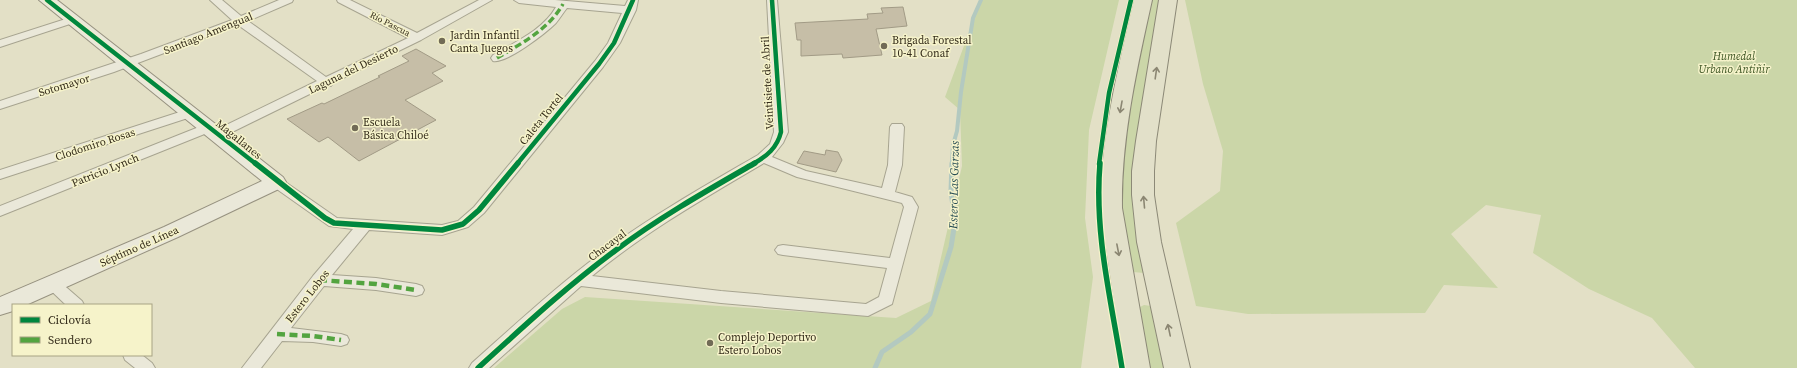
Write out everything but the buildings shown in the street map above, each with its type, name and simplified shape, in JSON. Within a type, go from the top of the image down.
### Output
[{"type":"main road","points":[[1137,368],[1111,208],[1112,171],[1129,62],[1143,0]]},
{"type":"main road","points":[[1168,0],[1143,171],[1146,222],[1177,368]]},
{"type":"main road","points":[[1125,289],[1160,290]]},
{"type":"street","name":"Magallanes","points":[[47,0],[276,182],[325,218],[334,223],[442,230]]},
{"type":"street","points":[[215,0],[240,22],[327,83]]},
{"type":"street","name":"Santiago Amengual","points":[[128,64],[240,22],[288,0]]},
{"type":"street","name":"Río Pascua","points":[[342,0],[418,38]]},
{"type":"street","name":"Laguna del Desierto","points":[[213,131],[327,83],[418,38],[487,0]]},
{"type":"street","points":[[519,0],[563,4],[631,5]]},
{"type":"street","name":"Veintisiete de Abril","points":[[763,158],[773,150],[778,142],[781,132],[772,0]]},
{"type":"street","points":[[497,58],[536,34],[553,19],[561,10],[563,4]]},
{"type":"street","name":"Caleta Tortel","points":[[442,230],[463,224],[479,210],[599,64],[614,43],[631,5]]},
{"type":"street","points":[[0,44],[72,20]]},
{"type":"street","name":"Sotomayor","points":[[0,105],[128,64]]},
{"type":"street","name":"Clodomiro Rosas","points":[[0,176],[189,113]]},
{"type":"street","points":[[887,194],[895,165],[898,127]]},
{"type":"street","name":"Patricio Lynch","points":[[0,211],[213,131]]},
{"type":"street","points":[[578,280],[721,297],[868,310],[886,300],[911,207],[907,200],[802,174],[763,158]]},
{"type":"street","name":"Chacayal","points":[[478,368],[578,280],[639,233],[684,203],[763,158]]},
{"type":"street","name":"Séptimo de Línea","points":[[0,307],[54,285],[276,182]]},
{"type":"street","name":"Estero Lobos","points":[[251,368],[319,280],[364,226]]},
{"type":"street","points":[[783,250],[896,264]]},
{"type":"street","points":[[319,280],[376,284],[416,290]]},
{"type":"street","points":[[54,285],[75,304]]},
{"type":"street","points":[[277,334],[313,336],[341,340]]},
{"type":"street","points":[[133,356],[146,368]]},
{"type":"green space","points":[[981,0],[1119,0],[1089,130],[1085,218],[1093,277],[1081,368],[494,368],[562,309],[585,297],[896,318],[931,301],[962,166],[960,110],[945,97]]},
{"type":"green space","points":[[1149,0],[1161,0],[1144,273],[1133,272],[1124,233],[1120,194],[1123,145]]},
{"type":"green space","name":"Humedal Urbano Antiñir","points":[[1185,0],[1797,0],[1797,368],[1695,368],[1652,318],[1589,289],[1533,253],[1541,215],[1486,205],[1451,234],[1498,288],[1444,285],[1425,313],[1248,314],[1196,306],[1176,223],[1220,191],[1223,151],[1203,84]]},
{"type":"green space","points":[[1144,305],[1151,306],[1166,368],[1148,368],[1139,310],[1140,307]]},
{"type":"waterway","name":"Estero Las Garzas","points":[[952,164],[953,145],[957,131],[961,92],[973,18],[981,0]]},
{"type":"waterway","name":"Estero Las Garzas","points":[[875,368],[882,352],[911,332],[930,314],[951,247],[955,222],[951,191],[952,163]]},
{"type":"marked path","points":[[497,58],[524,42],[543,28],[558,13],[563,4]]},
{"type":"marked path","points":[[319,280],[376,284],[416,290]]},
{"type":"marked path","points":[[277,334],[313,336],[341,340]]},
{"type":"cycle path","points":[[47,0],[325,218],[334,223],[442,230],[463,224],[479,210],[599,64],[614,43],[633,0]]},
{"type":"cycle path","points":[[478,368],[597,264],[678,208],[763,158],[777,143],[781,132],[772,0]]},
{"type":"cycle path","points":[[1122,368],[1103,261],[1098,197],[1102,135],[1114,72],[1131,0]]},
{"type":"place","name":"Jardin Infantil Canta Juegos","points":[[442,41]]},
{"type":"place","name":"Brigada Forestal 10-41 Conaf","points":[[884,46]]},
{"type":"place","name":"Escuela Básica Chiloé","points":[[355,128]]},
{"type":"place","name":"Complejo Deportivo Estero Lobos","points":[[710,343]]}]
